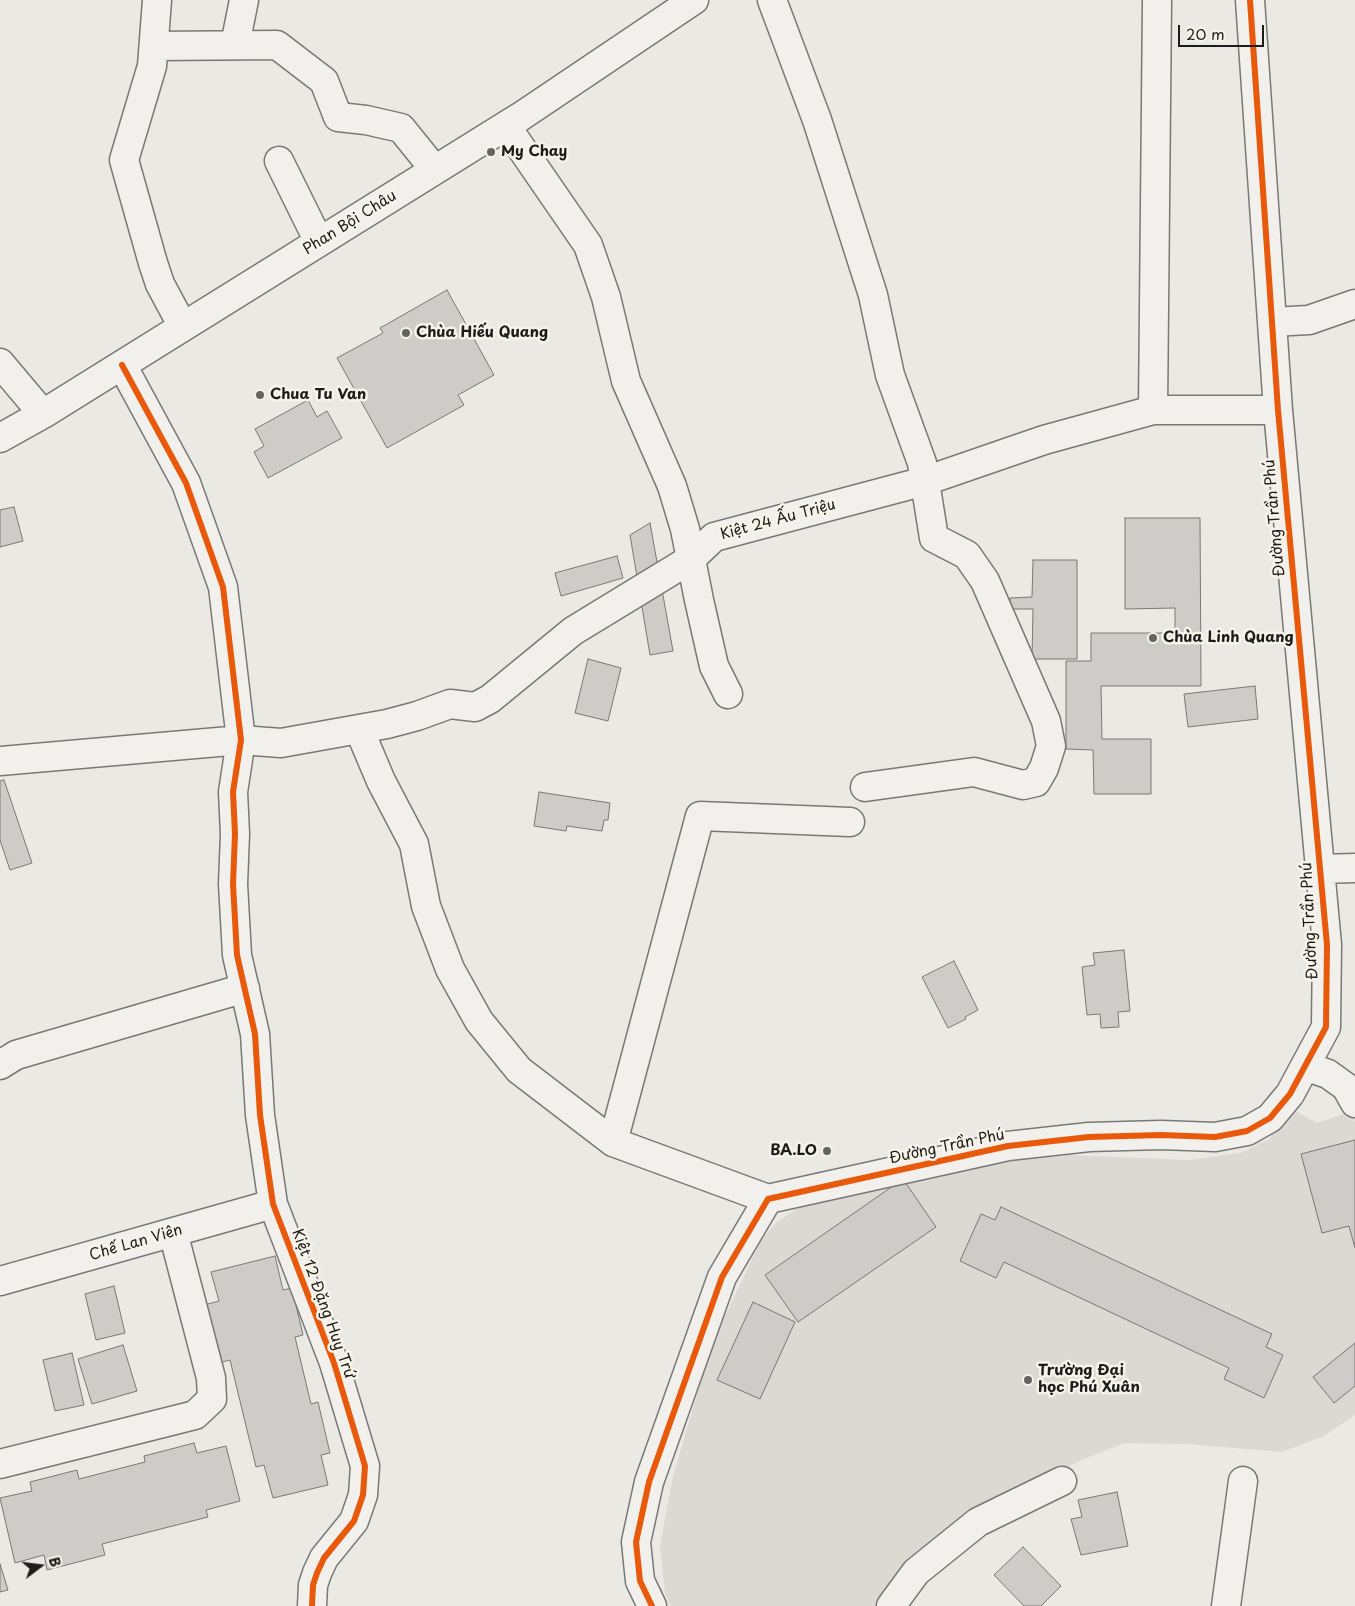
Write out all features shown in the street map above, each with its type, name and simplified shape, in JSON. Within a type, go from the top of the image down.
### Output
[{"type":"street","points":[[157,0],[152,66],[124,160],[155,270],[160,284],[183,327]]},
{"type":"street","points":[[235,45],[244,0]]},
{"type":"street","name":"Phan Bội Châu","points":[[0,438],[43,414],[506,126],[694,0]]},
{"type":"street","points":[[772,0],[817,120],[873,295],[890,375],[922,463],[934,538],[967,554],[985,581],[1046,720],[1051,746],[1044,768],[1036,782],[1023,786],[974,772],[865,787]]},
{"type":"street","points":[[1153,410],[1157,0]]},
{"type":"street","name":"Đường Trần Phú","points":[[768,1199],[1008,1146],[1089,1137],[1161,1135],[1215,1137],[1247,1131],[1270,1118],[1290,1094],[1326,1027],[1327,944],[1278,410],[1250,0]]},
{"type":"street","points":[[154,46],[277,45],[324,81],[338,117],[366,120],[401,128],[435,170]]},
{"type":"street","points":[[506,126],[588,245],[606,297],[626,381],[672,486],[686,529],[714,666],[728,694]]},
{"type":"street","points":[[279,161],[319,242]]},
{"type":"street","points":[[1272,322],[1309,320],[1355,304]]},
{"type":"street","points":[[0,363],[43,414]]},
{"type":"street","name":"Kiệt 12 Đặng Huy Trứ","points":[[122,365],[186,483],[223,587],[242,740],[233,792],[235,834],[233,884],[237,955],[255,1034],[260,1115],[273,1204],[334,1363],[365,1466],[364,1495],[354,1522],[324,1558],[313,1585],[312,1606]]},
{"type":"street","name":"Kiệt 24 Ấu Triệu","points":[[0,761],[242,740],[281,742],[395,722],[450,704],[475,707],[490,699],[573,631],[691,559],[714,536],[925,482],[1044,440],[1153,410],[1278,410]]},
{"type":"street","points":[[359,729],[381,781],[414,844],[426,906],[450,969],[479,1021],[520,1070],[613,1142],[768,1199],[722,1277],[649,1482],[636,1542],[640,1581],[652,1606]]},
{"type":"street","points":[[613,1142],[700,816],[850,822]]},
{"type":"street","points":[[1320,869],[1355,868]]},
{"type":"street","points":[[0,1066],[16,1055],[245,988]]},
{"type":"street","points":[[1305,1066],[1328,1074],[1346,1087],[1355,1103]]},
{"type":"street","name":"Chế Lan Viên","points":[[0,1281],[273,1204]]},
{"type":"street","points":[[0,1464],[195,1415],[212,1399],[211,1378],[173,1232]]},
{"type":"street","points":[[891,1606],[916,1572],[978,1522],[1062,1480]]},
{"type":"street","points":[[1226,1606],[1243,1482]]},
{"type":"shaded area","name":"Trường Đại học Phú Xuân","points":[[1295,1111],[1317,1123],[1352,1111],[1355,1122],[1355,1415],[1324,1436],[1282,1452],[1187,1444],[1124,1443],[1077,1462],[1033,1486],[878,1606],[671,1606],[665,1594],[660,1546],[673,1476],[712,1344],[761,1240],[777,1222],[806,1203],[1005,1161],[1068,1155],[1189,1160],[1240,1153],[1268,1140]]},
{"type":"building","points":[[447,290],[494,375],[458,395],[464,405],[387,448],[337,358],[383,333],[380,328]]},
{"type":"building","points":[[308,400],[317,417],[327,411],[342,438],[268,478],[254,452],[264,446],[255,429]]},
{"type":"building","points":[[14,507],[23,541],[0,547],[0,510]]},
{"type":"building","points":[[1125,518],[1200,518],[1201,686],[1101,686],[1102,739],[1151,739],[1151,794],[1094,794],[1093,750],[1066,749],[1066,661],[1091,661],[1091,633],[1175,633],[1175,608],[1125,609]]},
{"type":"building","points":[[650,523],[673,651],[650,655],[630,535]]},
{"type":"building","points":[[617,556],[623,578],[561,596],[555,573]]},
{"type":"building","points":[[1033,560],[1077,560],[1077,659],[1032,659],[1033,609],[1010,609],[1010,598],[1032,597]]},
{"type":"building","points":[[588,659],[621,668],[608,721],[575,713]]},
{"type":"building","points":[[1255,686],[1258,719],[1188,727],[1184,694]]},
{"type":"building","points":[[4,780],[32,863],[10,870],[0,840],[0,781]]},
{"type":"building","points":[[539,792],[610,803],[608,820],[604,820],[602,831],[567,826],[566,831],[534,826]]},
{"type":"building","points":[[1124,950],[1130,1011],[1118,1012],[1119,1027],[1101,1028],[1100,1014],[1087,1015],[1082,967],[1095,965],[1093,953]]},
{"type":"building","points":[[954,961],[978,1010],[965,1017],[966,1019],[948,1028],[922,977]]},
{"type":"building","points":[[1355,1140],[1355,1248],[1349,1226],[1322,1233],[1301,1154]]},
{"type":"building","points":[[903,1179],[936,1227],[798,1322],[765,1275]]},
{"type":"building","points":[[1001,1207],[1272,1334],[1266,1347],[1283,1355],[1264,1398],[1224,1379],[1229,1368],[1004,1262],[996,1278],[960,1261],[981,1214],[995,1220]]},
{"type":"building","points":[[275,1256],[283,1290],[292,1288],[303,1335],[295,1337],[311,1404],[318,1402],[330,1453],[321,1455],[328,1485],[273,1498],[264,1465],[256,1467],[230,1360],[219,1363],[204,1305],[219,1301],[211,1272]]},
{"type":"building","points":[[114,1286],[125,1333],[96,1340],[85,1294]]},
{"type":"building","points":[[753,1302],[795,1322],[760,1399],[717,1380]]},
{"type":"building","points":[[1355,1343],[1355,1386],[1334,1403],[1313,1377]]},
{"type":"building","points":[[123,1345],[137,1391],[92,1404],[78,1359]]},
{"type":"building","points":[[72,1353],[84,1405],[55,1411],[43,1360]]},
{"type":"building","points":[[194,1443],[197,1453],[226,1446],[240,1501],[206,1510],[208,1517],[102,1544],[105,1555],[47,1570],[44,1555],[15,1563],[0,1498],[32,1491],[30,1482],[77,1470],[79,1479],[145,1462],[144,1456]]},
{"type":"building","points":[[1117,1492],[1128,1546],[1081,1555],[1071,1519],[1082,1517],[1078,1500]]},
{"type":"building","points":[[1023,1547],[1061,1586],[1041,1606],[1024,1606],[994,1575]]},
{"type":"building","points":[[0,1564],[8,1590],[0,1592]]},
{"type":"cycle path","points":[[652,1606],[640,1581],[636,1542],[649,1482],[722,1277],[768,1199],[1008,1146],[1089,1137],[1161,1135],[1215,1137],[1247,1131],[1270,1118],[1290,1094],[1326,1027],[1327,945],[1278,410],[1250,0]]},
{"type":"cycle path","points":[[122,365],[186,483],[223,587],[241,740],[233,792],[235,834],[233,884],[237,955],[255,1034],[260,1115],[273,1204],[334,1363],[365,1466],[363,1495],[354,1521],[324,1558],[313,1585],[312,1606]]},
{"type":"place","name":"My Chay","points":[[491,152]]},
{"type":"place","name":"Chùa Hiếu Quang","points":[[406,333]]},
{"type":"place","name":"Chua Tu Van","points":[[260,395]]},
{"type":"place","name":"Chùa Linh Quang","points":[[1153,638]]},
{"type":"place","name":"BA.LO","points":[[827,1151]]},
{"type":"place","name":"Trường Đại học Phú Xuân","points":[[1028,1380]]}]
